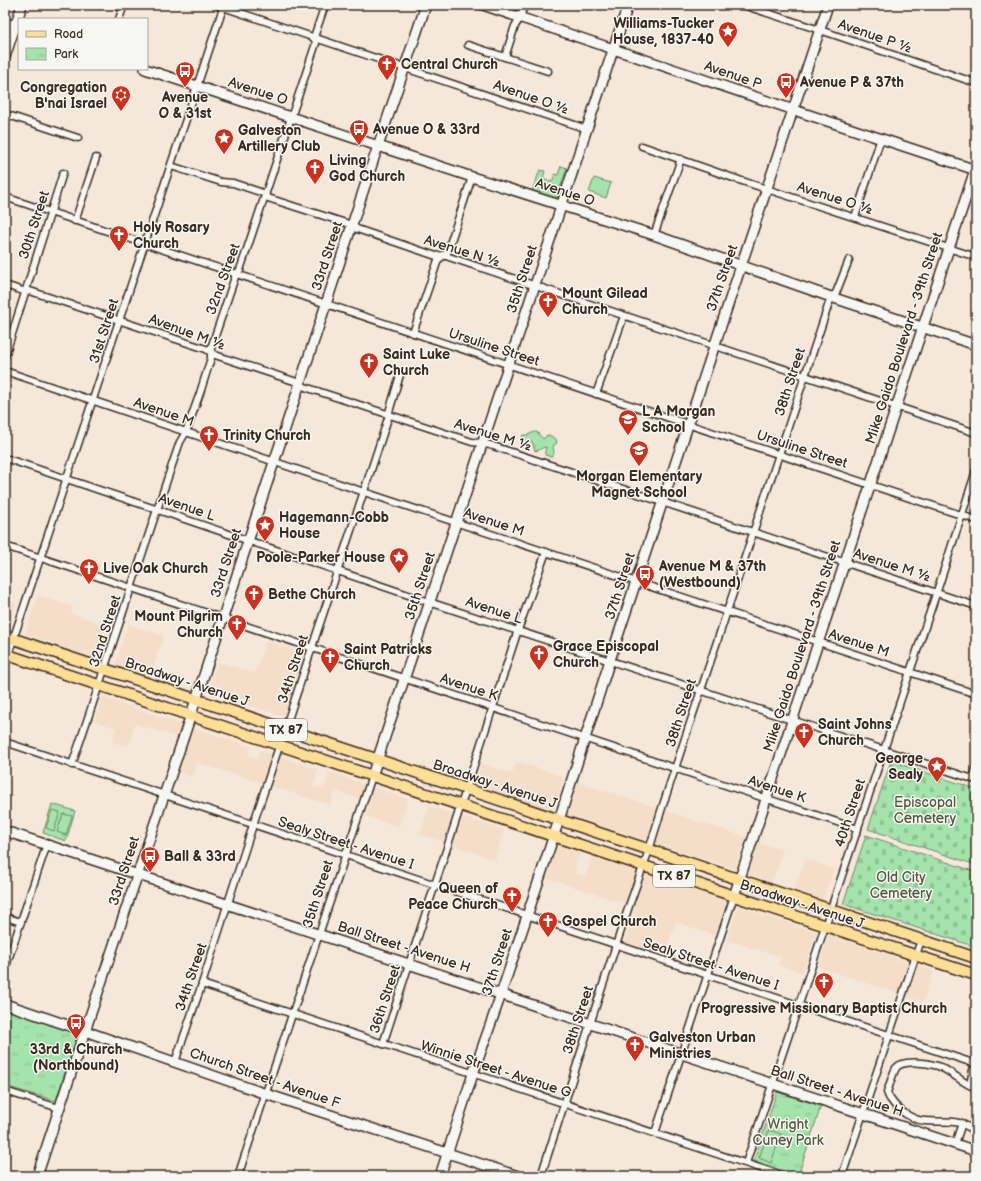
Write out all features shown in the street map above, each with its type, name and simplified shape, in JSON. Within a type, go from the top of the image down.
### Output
[{"type":"main road","name":"Broadway - Avenue J","points":[[9,638],[976,958]]},
{"type":"main road","name":"Broadway - Avenue J","points":[[6,658],[100,685],[461,806],[976,975]]},
{"type":"street","points":[[19,18],[22,5]]},
{"type":"street","points":[[119,18],[124,5]]},
{"type":"street","name":"Avenue O ½","points":[[217,5],[224,6],[587,128]]},
{"type":"street","name":"32nd Street","points":[[72,765],[105,670],[157,509],[180,442],[186,432],[211,358],[211,352],[236,274],[240,270],[316,43],[314,37],[325,5]]},
{"type":"street","name":"33rd Street","points":[[37,1176],[426,5]]},
{"type":"street","name":"Avenue P","points":[[483,5],[794,110],[976,169]]},
{"type":"street","points":[[505,57],[515,26],[520,18],[524,5]]},
{"type":"street","name":"35th Street","points":[[238,1176],[628,5]]},
{"type":"street","name":"Avenue P ½","points":[[743,5],[976,83]]},
{"type":"street","name":"37th Street","points":[[440,1176],[828,5]]},
{"type":"street","name":"31st Street","points":[[6,658],[9,638],[40,558],[67,479],[224,6]]},
{"type":"street","points":[[5,22],[17,27],[5,57]]},
{"type":"street","points":[[468,45],[548,71]]},
{"type":"street","name":"Avenue O","points":[[148,70],[472,177],[654,235],[742,267],[976,345]]},
{"type":"street","points":[[5,114],[78,138]]},
{"type":"street","points":[[855,217],[881,138]]},
{"type":"street","name":"Avenue O ½","points":[[642,146],[767,189],[976,257]]},
{"type":"street","points":[[75,220],[96,158]]},
{"type":"street","points":[[654,235],[681,159]]},
{"type":"street","name":"Avenue N ½","points":[[171,166],[221,182],[233,183],[262,192],[268,198],[352,225],[358,229],[428,254],[443,256],[976,433]]},
{"type":"street","name":"Mike Gaido Boulevard - 39th Street","points":[[656,1133],[976,169]]},
{"type":"street","name":"30th Street","points":[[5,356],[63,174]]},
{"type":"street","points":[[413,333],[438,260],[447,253],[472,177]]},
{"type":"street","name":"Ursuline Street","points":[[5,198],[976,520]]},
{"type":"street","name":"38th Street","points":[[541,1176],[831,297],[836,293],[849,260]]},
{"type":"street","name":"Avenue M ½","points":[[5,285],[26,292],[30,291],[206,349],[215,355],[300,383],[305,387],[389,415],[475,443],[482,443],[976,606]]},
{"type":"street","points":[[596,394],[624,316]]},
{"type":"street","name":"Avenue M","points":[[5,371],[364,492],[976,694]]},
{"type":"street","name":"34th Street","points":[[175,1062],[313,648],[389,415],[400,375]]},
{"type":"street","name":"Avenue L","points":[[5,458],[430,602],[974,779]]},
{"type":"street","name":"40th Street","points":[[746,1163],[937,593],[976,471]]},
{"type":"street","name":"Avenue K","points":[[5,546],[858,829]]},
{"type":"street","name":"36th Street","points":[[383,1044],[494,708],[518,630],[546,552]]},
{"type":"street","name":"Sealy Street - Avenue I","points":[[5,742],[976,1064]]},
{"type":"street","points":[[974,779],[976,769]]},
{"type":"street","name":"Ball Street - Avenue H","points":[[5,831],[976,1151]]},
{"type":"street","points":[[5,969],[47,844]]},
{"type":"street","points":[[5,917],[20,922]]},
{"type":"street","points":[[842,1176],[921,940]]},
{"type":"street","name":"Winnie Street - Avenue G","points":[[202,984],[784,1176]]},
{"type":"street","name":"Church Street - Avenue F","points":[[5,1004],[266,1094],[518,1176]]},
{"type":"street","points":[[976,1087],[966,1084],[938,1066],[917,1062],[900,1064],[896,1068],[887,1092],[891,1100],[900,1110],[917,1120],[926,1122],[937,1121],[962,1123],[976,1132]]},
{"type":"street","points":[[976,1068],[973,1070],[971,1080],[976,1087]]},
{"type":"street","points":[[5,1091],[59,1108]]},
{"type":"street","points":[[955,1144],[962,1123]]},
{"type":"shaded area","points":[[38,595],[73,607],[71,613],[111,627],[100,660],[25,634]]},
{"type":"shaded area","points":[[5,599],[16,603],[8,629],[5,628]]},
{"type":"shaded area","points":[[128,624],[164,636],[150,676],[115,664]]},
{"type":"shaded area","points":[[266,641],[305,654],[284,717],[208,692],[218,662],[255,673]]},
{"type":"shaded area","points":[[102,697],[184,725],[180,738],[135,724],[128,747],[112,742],[116,728],[94,721]]},
{"type":"shaded area","points":[[194,728],[251,747],[248,756],[256,759],[260,750],[318,769],[313,786],[324,789],[329,772],[408,799],[399,827],[365,816],[370,803],[335,791],[330,805],[198,763],[192,777],[178,772]]},
{"type":"shaded area","points":[[517,761],[564,777],[553,811],[474,785],[482,763],[512,774]]},
{"type":"shaded area","points":[[578,782],[746,837],[735,869],[567,815]]},
{"type":"shaded area","points":[[429,806],[504,830],[495,860],[420,834]]},
{"type":"shaded area","points":[[758,843],[783,850],[772,882],[748,874]]},
{"type":"shaded area","points":[[557,845],[580,853],[574,873],[585,876],[592,856],[726,901],[715,936],[676,922],[664,957],[624,944],[635,907],[546,878]]},
{"type":"shaded area","points":[[805,859],[834,869],[823,900],[794,890]]},
{"type":"shaded area","points":[[738,906],[816,932],[803,973],[778,965],[781,957],[727,940]]},
{"type":"shaded area","points":[[829,935],[934,971],[923,1002],[818,967]]},
{"type":"green space","points":[[561,166],[567,168],[556,200],[532,191],[540,170],[545,171],[543,179],[552,182],[555,174],[558,175]]},
{"type":"green space","points":[[594,178],[611,183],[606,198],[589,192]]},
{"type":"green space","points":[[537,432],[543,439],[549,435],[556,439],[557,443],[553,446],[553,456],[551,457],[545,455],[546,447],[535,451],[532,442],[529,441],[523,445],[521,444],[523,435]]},
{"type":"green space","name":"Episcopal Cemetery","points":[[891,761],[976,789],[976,865],[868,829]]},
{"type":"green space","points":[[52,804],[75,811],[66,841],[43,833]]},
{"type":"green space","points":[[52,810],[60,812],[54,831],[46,828]]},
{"type":"green space","points":[[63,814],[72,816],[66,835],[57,832]]},
{"type":"green space","name":"Old City Cemetery","points":[[866,835],[976,872],[976,947],[843,904]]},
{"type":"green space","points":[[5,1009],[78,1033],[56,1101],[5,1086]]},
{"type":"green space","name":"Wright Cuney Park","points":[[777,1092],[821,1106],[798,1176],[754,1160]]},
{"type":"green space","points":[[769,1130],[781,1134],[771,1163],[759,1158]]},
{"type":"place","name":"Williams-Tucker House, 1837-40","points":[[728,48]]},
{"type":"place","name":"Central Church","points":[[387,81]]},
{"type":"place","name":"Avenue O & 31st","points":[[185,88]]},
{"type":"place","name":"Avenue P & 37th","points":[[786,99]]},
{"type":"place","name":"Congregation B'nai Israel","points":[[121,112]]},
{"type":"place","name":"Avenue O & 33rd","points":[[359,146]]},
{"type":"place","name":"Galveston Artillery Club","points":[[224,155]]},
{"type":"place","name":"Living God Church","points":[[315,185]]},
{"type":"place","name":"Holy Rosary Church","points":[[119,252]]},
{"type":"place","name":"Mount Gilead Church","points":[[548,318]]},
{"type":"place","name":"Saint Luke Church","points":[[369,379]]},
{"type":"place","name":"L A Morgan School","points":[[628,436]]},
{"type":"place","name":"Trinity Church","points":[[209,452]]},
{"type":"place","name":"Morgan Elementary Magnet School","points":[[639,467]]},
{"type":"place","name":"Hagemann-Cobb House","points":[[265,542]]},
{"type":"place","name":"Poole-Parker House","points":[[399,574]]},
{"type":"place","name":"Live Oak Church","points":[[89,585]]},
{"type":"place","name":"Avenue M & 37th (Westbound)","points":[[645,591]]},
{"type":"place","name":"Bethe Church","points":[[254,611]]},
{"type":"place","name":"Mount Pilgrim Church","points":[[237,641]]},
{"type":"place","name":"Grace Episcopal Church","points":[[539,671]]},
{"type":"place","name":"Saint Patricks Church","points":[[330,674]]},
{"type":"place","name":"Saint Johns Church","points":[[804,749]]},
{"type":"place","name":"George Sealy","points":[[937,783]]},
{"type":"place","name":"Ball & 33rd","points":[[150,873]]},
{"type":"place","name":"Queen of Peace Church","points":[[512,913]]},
{"type":"place","name":"Gospel Church","points":[[548,938]]},
{"type":"place","name":"Progressive Missionary Baptist Church","points":[[824,999]]},
{"type":"place","name":"33rd & Church (Northbound)","points":[[76,1040]]},
{"type":"place","name":"Galveston Urban Ministries","points":[[635,1062]]}]
